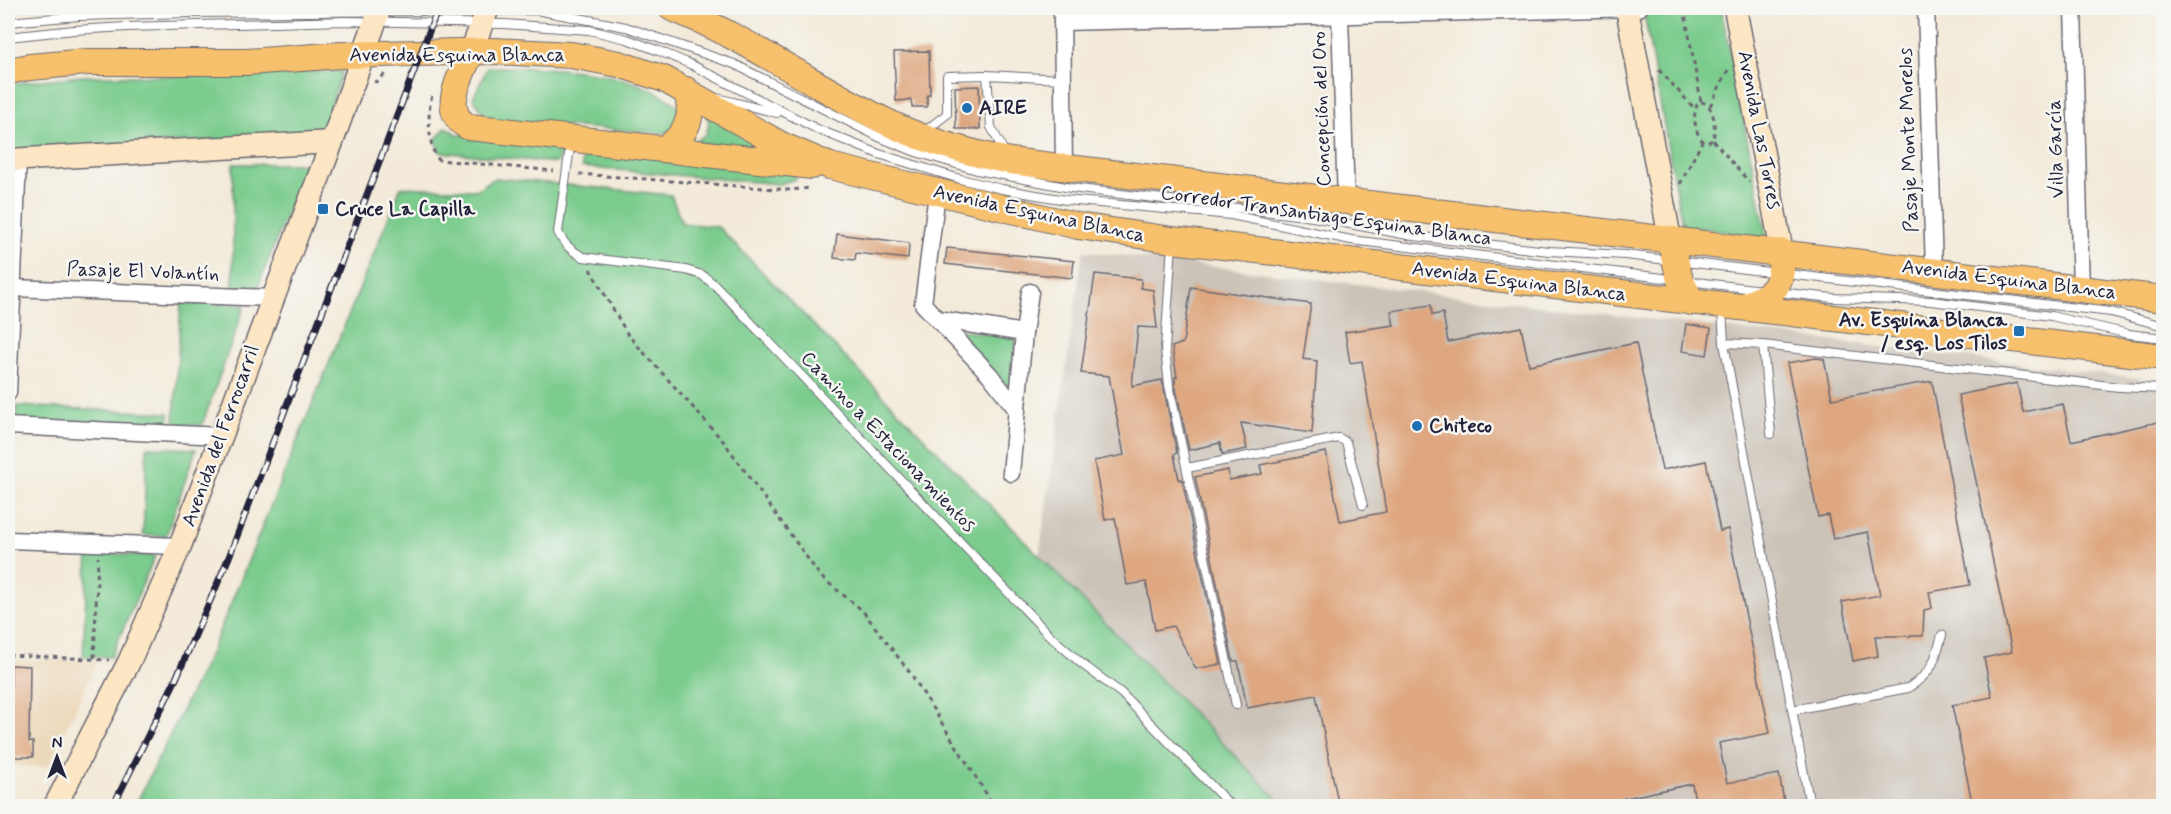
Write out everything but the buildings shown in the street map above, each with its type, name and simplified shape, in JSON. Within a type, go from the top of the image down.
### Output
[{"type":"main road","name":"Avenida Esquina Blanca","points":[[672,8],[710,24],[855,106],[919,136],[964,151],[1010,161],[1346,202],[1675,260],[1779,272],[1934,271],[2163,299]]},
{"type":"main road","name":"Avenida Esquina Blanca","points":[[8,71],[87,62],[246,62],[471,52],[538,52],[597,59],[641,70],[686,90],[760,134],[830,166],[1078,226],[1172,240],[2163,357]]},
{"type":"main road","points":[[471,52],[453,101],[456,115],[464,124],[475,129],[667,148],[800,166],[830,166]]},
{"type":"main road","points":[[667,148],[682,135],[689,124],[690,110],[686,90]]},
{"type":"main road","points":[[1675,260],[1692,302]]},
{"type":"main road","points":[[1730,307],[1758,301],[1779,272]]},
{"type":"street","points":[[1627,8],[1675,260]]},
{"type":"street","points":[[1064,168],[1062,15],[1340,15],[1639,8]]},
{"type":"street","name":"Avenida Las Torres","points":[[1735,8],[1773,206],[1779,272]]},
{"type":"street","name":"Pasaje Monte Morelos","points":[[1926,8],[1934,271]]},
{"type":"street","name":"Villa García","points":[[2073,8],[2081,289]]},
{"type":"street","name":"Avenida del Ferrocarril","points":[[55,807],[129,662],[180,546],[332,142],[378,13]]},
{"type":"street","points":[[471,52],[485,13]]},
{"type":"street","name":"Concepción del Oro","points":[[1340,15],[1346,202]]},
{"type":"street","points":[[8,393],[13,160],[332,142]]},
{"type":"street","points":[[937,192],[923,303],[990,375],[1017,410]]},
{"type":"street","name":"Pasaje El Volantín","points":[[12,288],[273,298]]},
{"type":"street","points":[[1011,473],[1030,292]]},
{"type":"street","points":[[937,319],[1024,333]]},
{"type":"street","points":[[8,426],[222,436]]},
{"type":"street","points":[[8,540],[180,546]]},
{"type":"lane","points":[[189,13],[215,8]]},
{"type":"lane","name":"Corredor Transantiago Esquina Blanca","points":[[8,37],[127,27],[378,13],[485,13],[536,10],[643,32],[734,64],[888,141],[946,162],[1010,178],[1097,192],[1313,217],[1413,236],[1515,248],[1675,260],[2111,312],[2163,326]]},
{"type":"lane","points":[[8,20],[189,13],[485,13]]},
{"type":"lane","name":"Corredor Transantiago Esquina Blanca","points":[[485,13],[590,30],[627,39],[690,64],[817,129],[879,154],[960,179],[1026,194],[1097,203],[1231,214],[1351,240],[1675,260]]},
{"type":"lane","points":[[987,75],[991,127],[1010,161]]},
{"type":"lane","points":[[919,136],[947,114],[947,76],[987,75],[1062,79]]},
{"type":"lane","points":[[686,90],[792,117]]},
{"type":"lane","points":[[572,139],[558,232],[562,242],[570,250],[583,257]]},
{"type":"lane","points":[[1172,240],[1165,350],[1169,385],[1236,705]]},
{"type":"lane","name":"Camino a Estacionamientos","points":[[583,257],[686,270],[702,275],[716,286],[1049,635],[1082,664],[1121,693],[1232,807]]},
{"type":"lane","name":"Corredor Transantiago Esquina Blanca","points":[[1779,272],[1833,298],[1931,301],[2051,316],[2129,334],[2163,338]]},
{"type":"lane","points":[[1730,307],[1724,343],[1810,807]]},
{"type":"lane","points":[[1724,343],[1763,345],[2119,387],[2163,389]]},
{"type":"lane","points":[[1763,345],[1771,434]]},
{"type":"lane","points":[[1187,468],[1340,438],[1346,442],[1363,505]]},
{"type":"lane","points":[[1793,710],[1908,688],[1924,678],[1934,663],[1942,635]]},
{"type":"path","points":[[1684,8],[1701,102]]},
{"type":"path","points":[[1656,67],[1695,109],[1698,136],[1702,142]]},
{"type":"path","points":[[1702,142],[1713,140],[1715,134],[1710,106],[1728,69]]},
{"type":"path","points":[[1701,102],[1710,106]]},
{"type":"path","points":[[1695,109],[1701,102]]},
{"type":"path","points":[[1713,140],[1762,198],[1773,206]]},
{"type":"path","points":[[1664,207],[1674,194],[1702,142]]},
{"type":"path","points":[[583,257],[628,335],[724,442],[822,577],[862,610],[911,674],[994,807]]},
{"type":"path","points":[[94,658],[99,543]]},
{"type":"path","points":[[8,655],[94,658],[129,662]]},
{"type":"shaded area","points":[[1083,251],[2163,381],[2163,806],[1284,806],[1039,556]]},
{"type":"shaded area","points":[[8,660],[98,661],[48,767],[8,766]]},
{"type":"green space","points":[[1643,8],[1721,8],[1767,238],[1682,225]]},
{"type":"green space","points":[[488,67],[591,72],[642,86],[664,96],[683,111],[673,130],[662,133],[495,121],[483,113],[473,98]]},
{"type":"green space","points":[[342,71],[324,128],[311,135],[8,152],[8,84],[80,76],[184,76]]},
{"type":"green space","points":[[705,112],[767,146],[763,152],[694,142],[706,134],[709,123]]},
{"type":"green space","points":[[446,127],[457,134],[554,143],[561,153],[557,163],[440,152],[435,140]]},
{"type":"green space","points":[[592,148],[794,167],[796,179],[779,184],[582,167],[582,160]]},
{"type":"green space","points":[[233,164],[306,164],[258,287],[233,287]]},
{"type":"green space","points":[[495,178],[671,195],[682,223],[718,227],[1284,806],[135,806],[211,652],[401,187],[476,190]]},
{"type":"green space","points":[[181,302],[245,305],[202,425],[174,424]]},
{"type":"green space","points":[[954,329],[1016,339],[1014,393]]},
{"type":"green space","points":[[17,406],[169,413],[168,431],[16,423]]},
{"type":"green space","points":[[147,447],[196,449],[166,536],[143,535]]},
{"type":"green space","points":[[88,553],[155,556],[111,657],[83,656]]},
{"type":"railway","points":[[113,806],[175,681],[229,557],[438,8]]},
{"type":"place","name":"AIRE","points":[[967,108]]},
{"type":"place","name":"Cruce La Capilla","points":[[323,209]]},
{"type":"place","name":"Av. Esquina Blanca / esq. Los Tilos","points":[[2019,331]]},
{"type":"place","name":"Chiteco","points":[[1417,426]]}]
